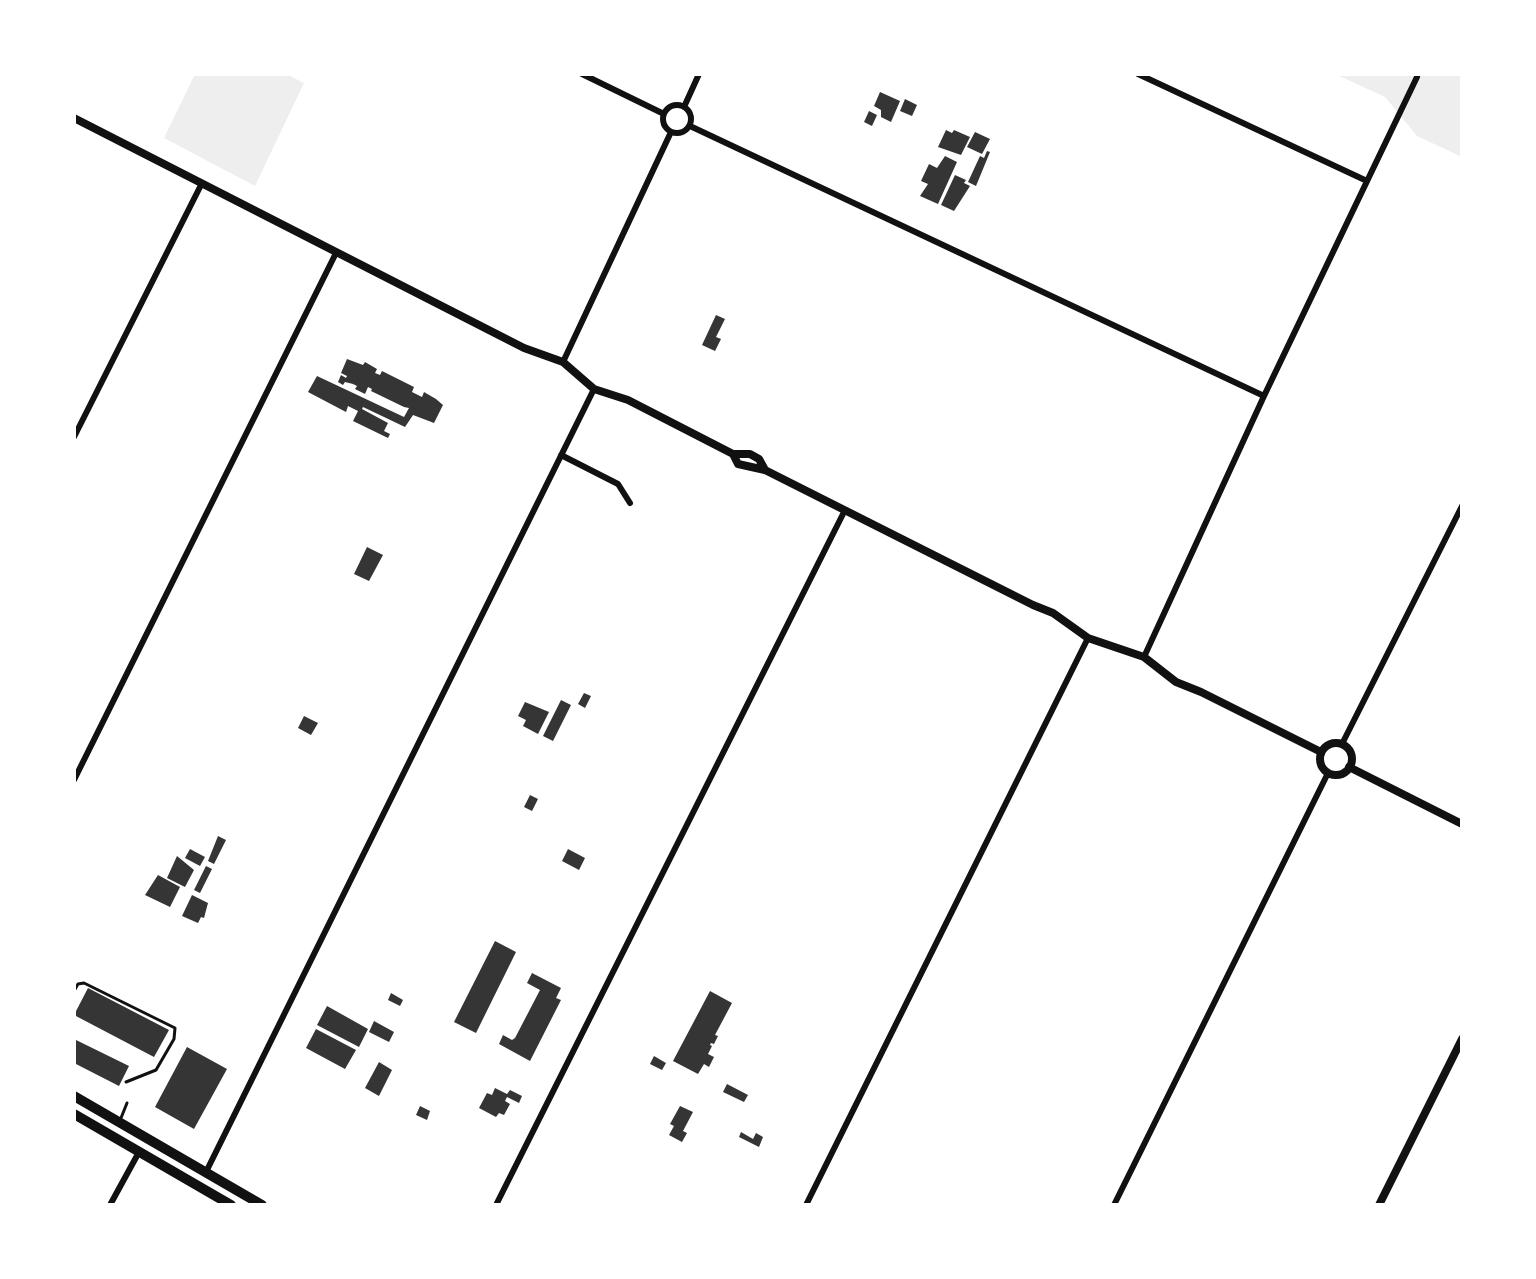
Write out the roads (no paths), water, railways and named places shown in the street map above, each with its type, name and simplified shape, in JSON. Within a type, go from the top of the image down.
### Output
[{"type":"main road","points":[[74,1096],[262,1205]]},
{"type":"main road","points":[[74,1114],[231,1205]]},
{"type":"street","points":[[582,74],[664,114]]},
{"type":"street","points":[[684,107],[699,74]]},
{"type":"street","points":[[1138,74],[1367,181]]},
{"type":"street","points":[[1144,657],[1264,396],[1417,77]]},
{"type":"street","points":[[670,107],[684,107],[690,113],[690,126],[680,133],[671,132],[665,127],[664,114],[670,107]]},
{"type":"street","points":[[74,118],[524,348],[563,362],[594,389],[628,400],[733,454],[738,464],[765,470],[1053,613],[1088,638],[1144,657],[1176,682],[1321,752]]},
{"type":"street","points":[[690,126],[1264,396]]},
{"type":"street","points":[[563,362],[671,132]]},
{"type":"street","points":[[74,437],[202,183]]},
{"type":"street","points":[[74,780],[336,253]]},
{"type":"street","points":[[206,1172],[594,389]]},
{"type":"street","points":[[561,455],[618,484],[630,503]]},
{"type":"street","points":[[1342,744],[1462,506]]},
{"type":"street","points":[[496,1205],[845,510]]},
{"type":"street","points":[[806,1205],[1088,638]]},
{"type":"street","points":[[1330,744],[1342,744],[1351,754],[1349,767],[1340,774],[1328,773],[1321,764],[1321,752],[1330,744]]},
{"type":"street","points":[[1349,767],[1462,824]]},
{"type":"street","points":[[1114,1205],[1328,773]]},
{"type":"street","points":[[1379,1205],[1459,1055],[1462,1039]]},
{"type":"street","points":[[110,1205],[140,1151]]},
{"type":"lane","points":[[74,991],[78,984],[84,983],[175,1028],[174,1039],[156,1070],[126,1082]]},
{"type":"lane","points":[[119,1122],[127,1103]]}]
